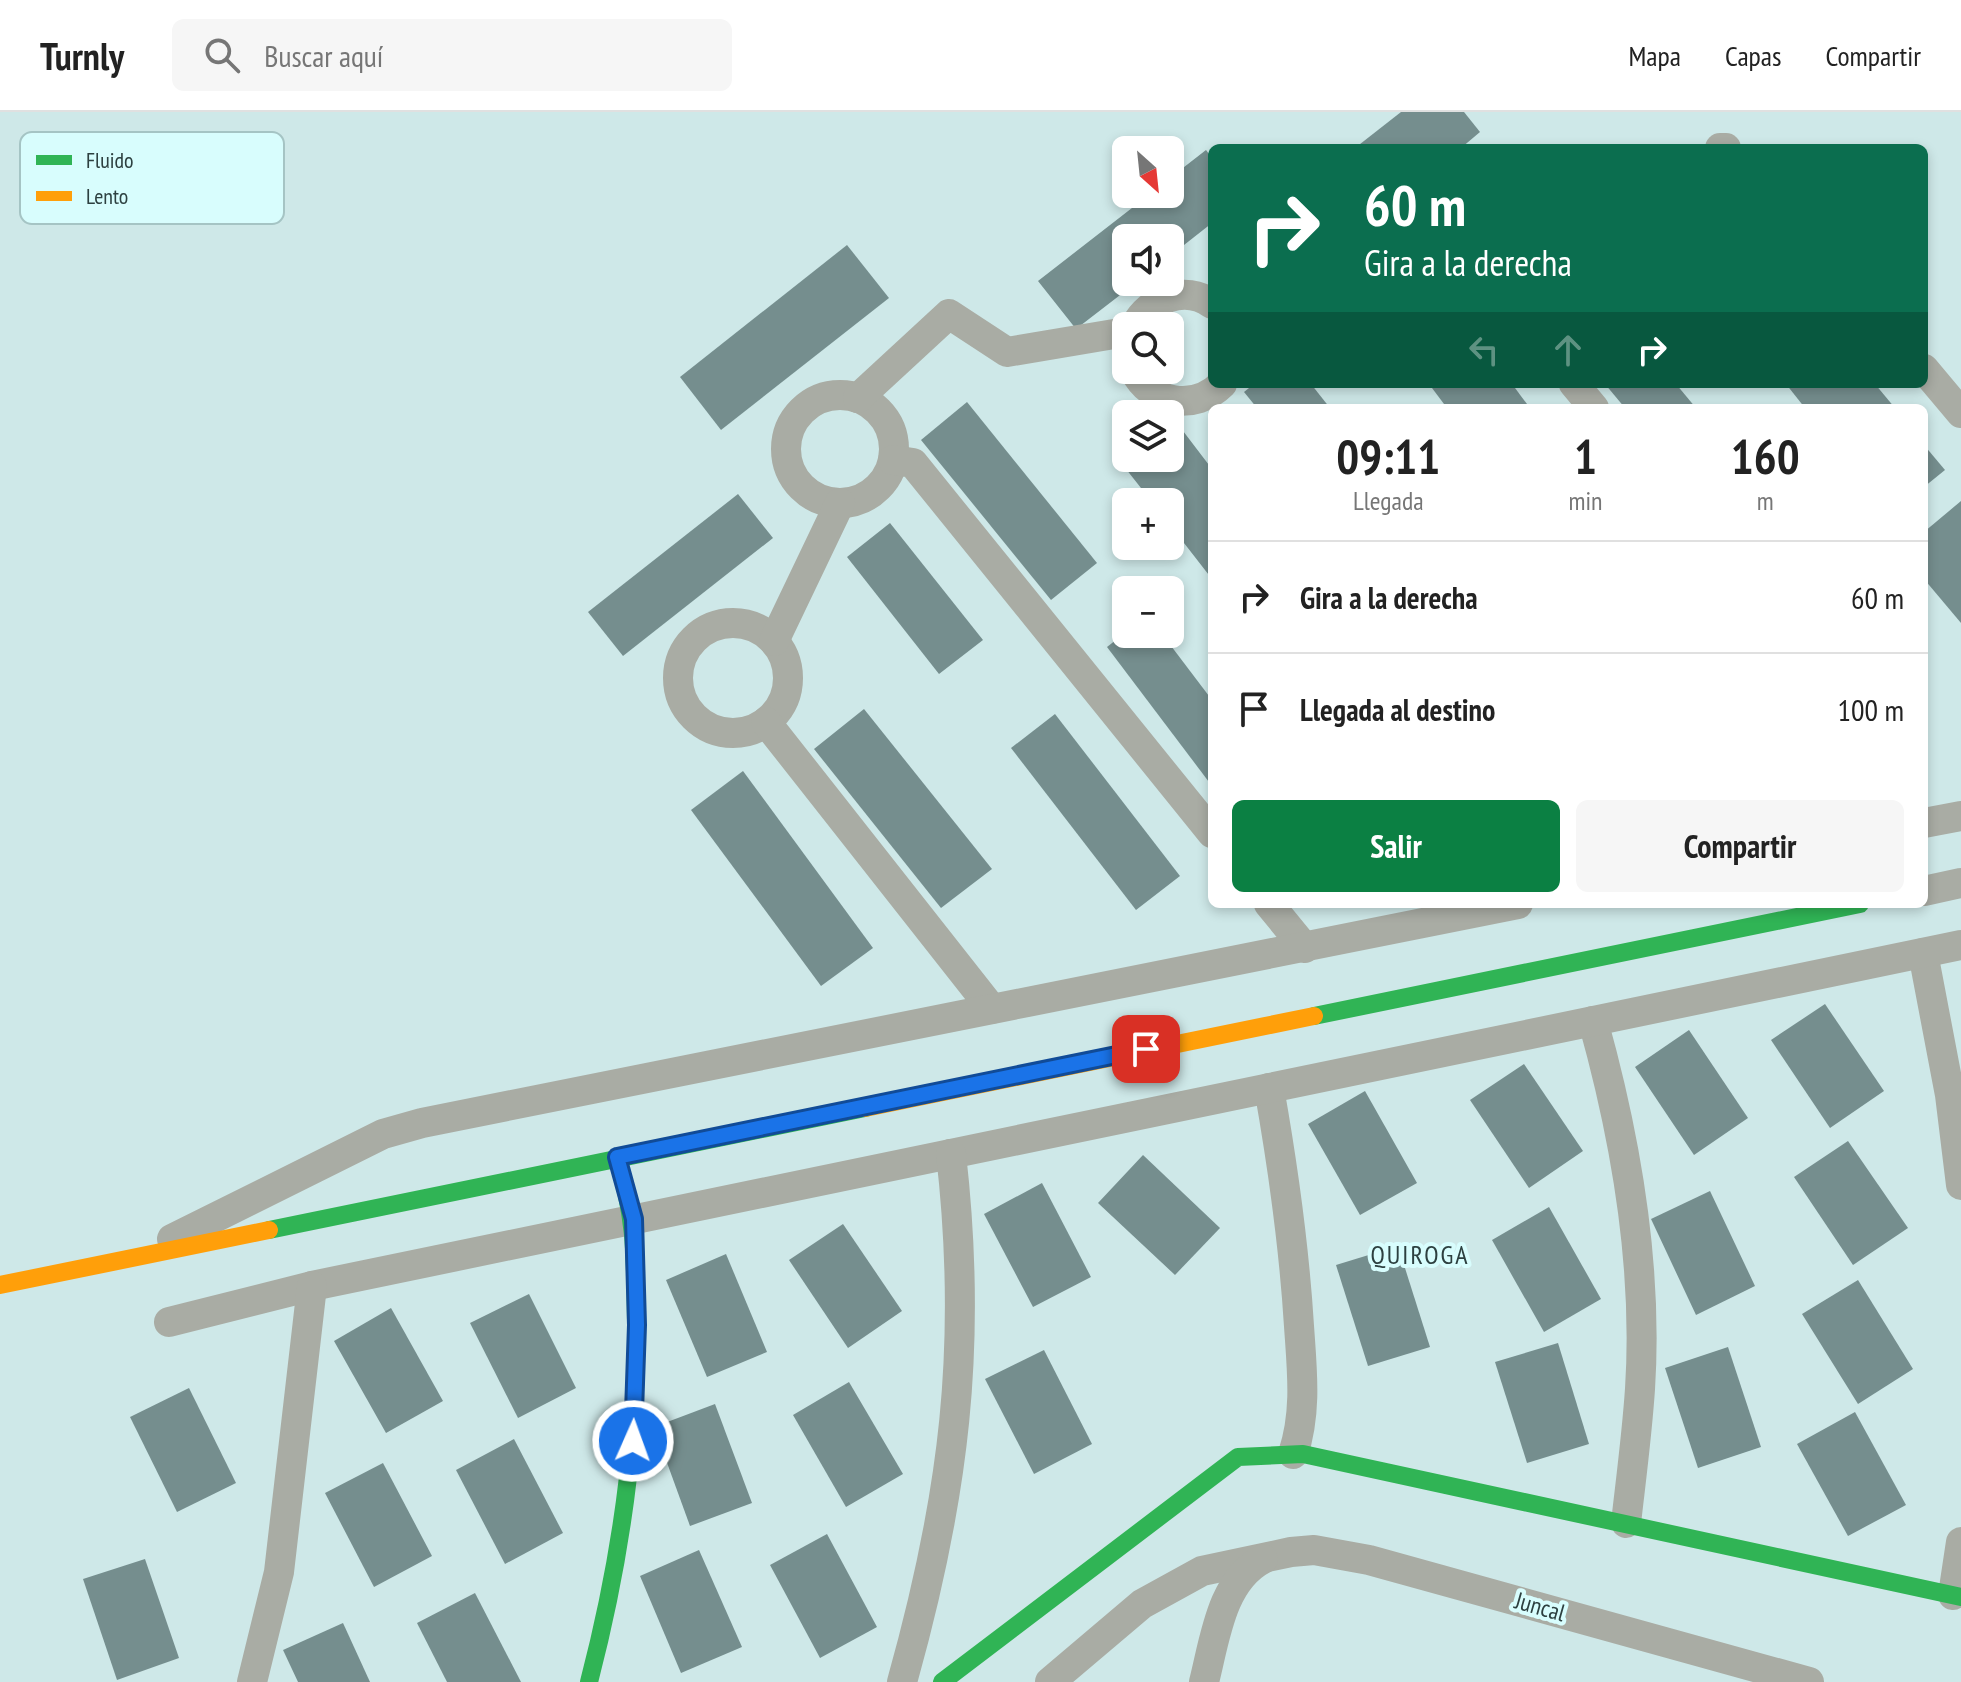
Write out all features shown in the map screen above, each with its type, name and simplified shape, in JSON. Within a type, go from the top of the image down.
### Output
[{"type":"street","points":[[1146,312],[1153,304],[1170,296],[1188,295],[1208,300]]},
{"type":"street","points":[[858,398],[949,314],[1007,352],[1112,334]]},
{"type":"street","points":[[1928,374],[1961,413]]},
{"type":"street","points":[[1145,384],[1151,392],[1166,400],[1199,400],[1221,395]]},
{"type":"street","points":[[1577,388],[1591,404]]},
{"type":"street","points":[[832,395],[858,398],[881,413],[890,427],[893,460],[878,487],[865,497],[840,503],[818,499],[804,490],[787,461],[786,443],[801,411],[815,401],[832,395]]},
{"type":"street","points":[[893,460],[913,463],[1208,828]]},
{"type":"street","points":[[774,641],[840,503]]},
{"type":"street","points":[[745,624],[774,641],[783,655],[787,688],[782,704],[766,722],[744,733],[712,729],[688,709],[678,679],[687,648],[712,628],[745,624]]},
{"type":"street","points":[[766,722],[992,1009]]},
{"type":"street","points":[[1928,820],[1961,816]]},
{"type":"street","points":[[1928,890],[1961,883]]},
{"type":"street","points":[[1272,908],[1305,948]]},
{"type":"street","points":[[143,1253],[383,1134],[422,1123],[1499,908]]},
{"type":"street","points":[[0,1285],[143,1253],[1840,908]]},
{"type":"street","points":[[169,1322],[312,1286],[1961,945]]},
{"type":"street","points":[[1923,953],[1950,1095],[1961,1185]]},
{"type":"street","points":[[1593,1021],[1626,1164],[1639,1284],[1640,1388],[1626,1523]]},
{"type":"street","points":[[1269,1088],[1294,1240],[1303,1397],[1302,1430],[1293,1454]]},
{"type":"street","points":[[902,1682],[931,1578],[957,1413],[963,1317],[960,1233],[951,1154]]},
{"type":"street","points":[[589,1682],[608,1612],[630,1495],[637,1325],[634,1219],[617,1157]]},
{"type":"street","points":[[252,1682],[279,1572],[312,1286]]},
{"type":"street","points":[[942,1682],[1238,1457],[1293,1454],[1957,1596],[1961,1542]]},
{"type":"street","name":"Juncal","points":[[1050,1682],[1142,1604],[1202,1571],[1268,1556],[1314,1550],[1369,1560],[1809,1682]]},
{"type":"street","points":[[1204,1682],[1233,1586],[1248,1567],[1268,1556]]},
{"type":"building","points":[[1401,112],[1464,112],[1480,132],[1466,144],[1360,144]]},
{"type":"building","points":[[1206,150],[1208,226],[1184,245],[1184,224],[1112,224],[1112,296],[1119,296],[1076,329],[1038,281],[1132,208],[1184,208],[1184,167]]},
{"type":"building","points":[[847,245],[889,298],[721,430],[680,377]]},
{"type":"building","points":[[1249,388],[1314,388],[1327,404],[1254,404],[1244,392]]},
{"type":"building","points":[[1432,388],[1515,388],[1527,404],[1444,404]]},
{"type":"building","points":[[1608,388],[1679,388],[1693,404],[1622,404]]},
{"type":"building","points":[[1789,388],[1878,388],[1892,404],[1802,404]]},
{"type":"building","points":[[967,402],[1097,563],[1051,600],[921,440]]},
{"type":"building","points":[[1184,432],[1208,464],[1208,574],[1184,543],[1184,488],[1141,488],[1128,472],[1184,472]]},
{"type":"building","points":[[1928,450],[1945,470],[1928,484]]},
{"type":"building","points":[[738,494],[773,538],[623,656],[588,612]]},
{"type":"building","points":[[1961,501],[1961,623],[1928,584],[1928,529]]},
{"type":"building","points":[[890,523],[983,640],[939,674],[847,557]]},
{"type":"building","points":[[1112,643],[1112,648],[1173,648],[1208,695],[1208,781],[1107,647]]},
{"type":"building","points":[[864,709],[992,869],[941,908],[814,749]]},
{"type":"building","points":[[1055,714],[1180,876],[1136,910],[1011,748]]},
{"type":"building","points":[[743,771],[873,948],[821,986],[691,810]]},
{"type":"building","points":[[1825,1004],[1884,1091],[1830,1128],[1771,1040]]},
{"type":"building","points":[[1689,1030],[1748,1118],[1694,1155],[1635,1067]]},
{"type":"building","points":[[1524,1064],[1583,1151],[1529,1188],[1470,1100]]},
{"type":"building","points":[[1365,1091],[1417,1183],[1360,1215],[1308,1124]]},
{"type":"building","points":[[1848,1141],[1908,1228],[1853,1265],[1794,1177]]},
{"type":"building","points":[[1143,1155],[1220,1228],[1175,1275],[1098,1203]]},
{"type":"building","points":[[1042,1183],[1091,1277],[1033,1307],[984,1214]]},
{"type":"building","points":[[1710,1191],[1755,1286],[1696,1315],[1651,1219]]},
{"type":"building","points":[[1549,1207],[1601,1299],[1544,1332],[1492,1240]]},
{"type":"building","points":[[843,1224],[902,1311],[848,1348],[789,1260]]},
{"type":"building","points":[[1398,1246],[1430,1347],[1368,1366],[1336,1265]]},
{"type":"building","points":[[726,1254],[767,1352],[707,1377],[666,1280]]},
{"type":"building","points":[[1858,1280],[1913,1369],[1858,1404],[1802,1314]]},
{"type":"building","points":[[529,1294],[576,1388],[518,1418],[470,1323]]},
{"type":"building","points":[[391,1308],[443,1401],[386,1433],[334,1341]]},
{"type":"building","points":[[1558,1343],[1589,1444],[1527,1463],[1495,1362]]},
{"type":"building","points":[[1728,1347],[1761,1447],[1698,1468],[1665,1368]]},
{"type":"building","points":[[1044,1350],[1092,1444],[1034,1474],[985,1379]]},
{"type":"building","points":[[849,1382],[903,1474],[846,1507],[793,1415]]},
{"type":"building","points":[[189,1388],[236,1483],[177,1512],[130,1417]]},
{"type":"building","points":[[715,1404],[752,1503],[690,1526],[654,1427]]},
{"type":"building","points":[[1855,1412],[1906,1505],[1848,1536],[1797,1444]]},
{"type":"building","points":[[514,1439],[563,1533],[505,1564],[456,1470]]},
{"type":"building","points":[[383,1463],[432,1556],[374,1587],[325,1493]]},
{"type":"building","points":[[827,1534],[877,1627],[820,1658],[770,1565]]},
{"type":"building","points":[[699,1550],[742,1647],[681,1673],[640,1576]]},
{"type":"building","points":[[145,1559],[179,1658],[117,1680],[83,1579]]},
{"type":"building","points":[[475,1593],[521,1682],[447,1682],[417,1623]]},
{"type":"building","points":[[343,1623],[370,1682],[298,1682],[283,1650]]},
{"type":"traffic: fast","points":[[1314,1016],[1840,908]]},
{"type":"traffic: fast","points":[[269,1230],[865,1108]]},
{"type":"traffic: fast","points":[[589,1682],[618,1548],[634,1412],[635,1256],[628,1200],[617,1157]]},
{"type":"traffic: fast","points":[[942,1682],[1238,1457],[1303,1454],[1961,1597]]},
{"type":"traffic: slow","points":[[865,1108],[1314,1016]]},
{"type":"traffic: slow","points":[[0,1285],[269,1230]]},
{"type":"district","name":"QUIROGA","points":[[1420,1255]]},
{"type":"route","points":[[633,1441],[637,1325],[634,1219],[617,1157],[1146,1049]]}]
